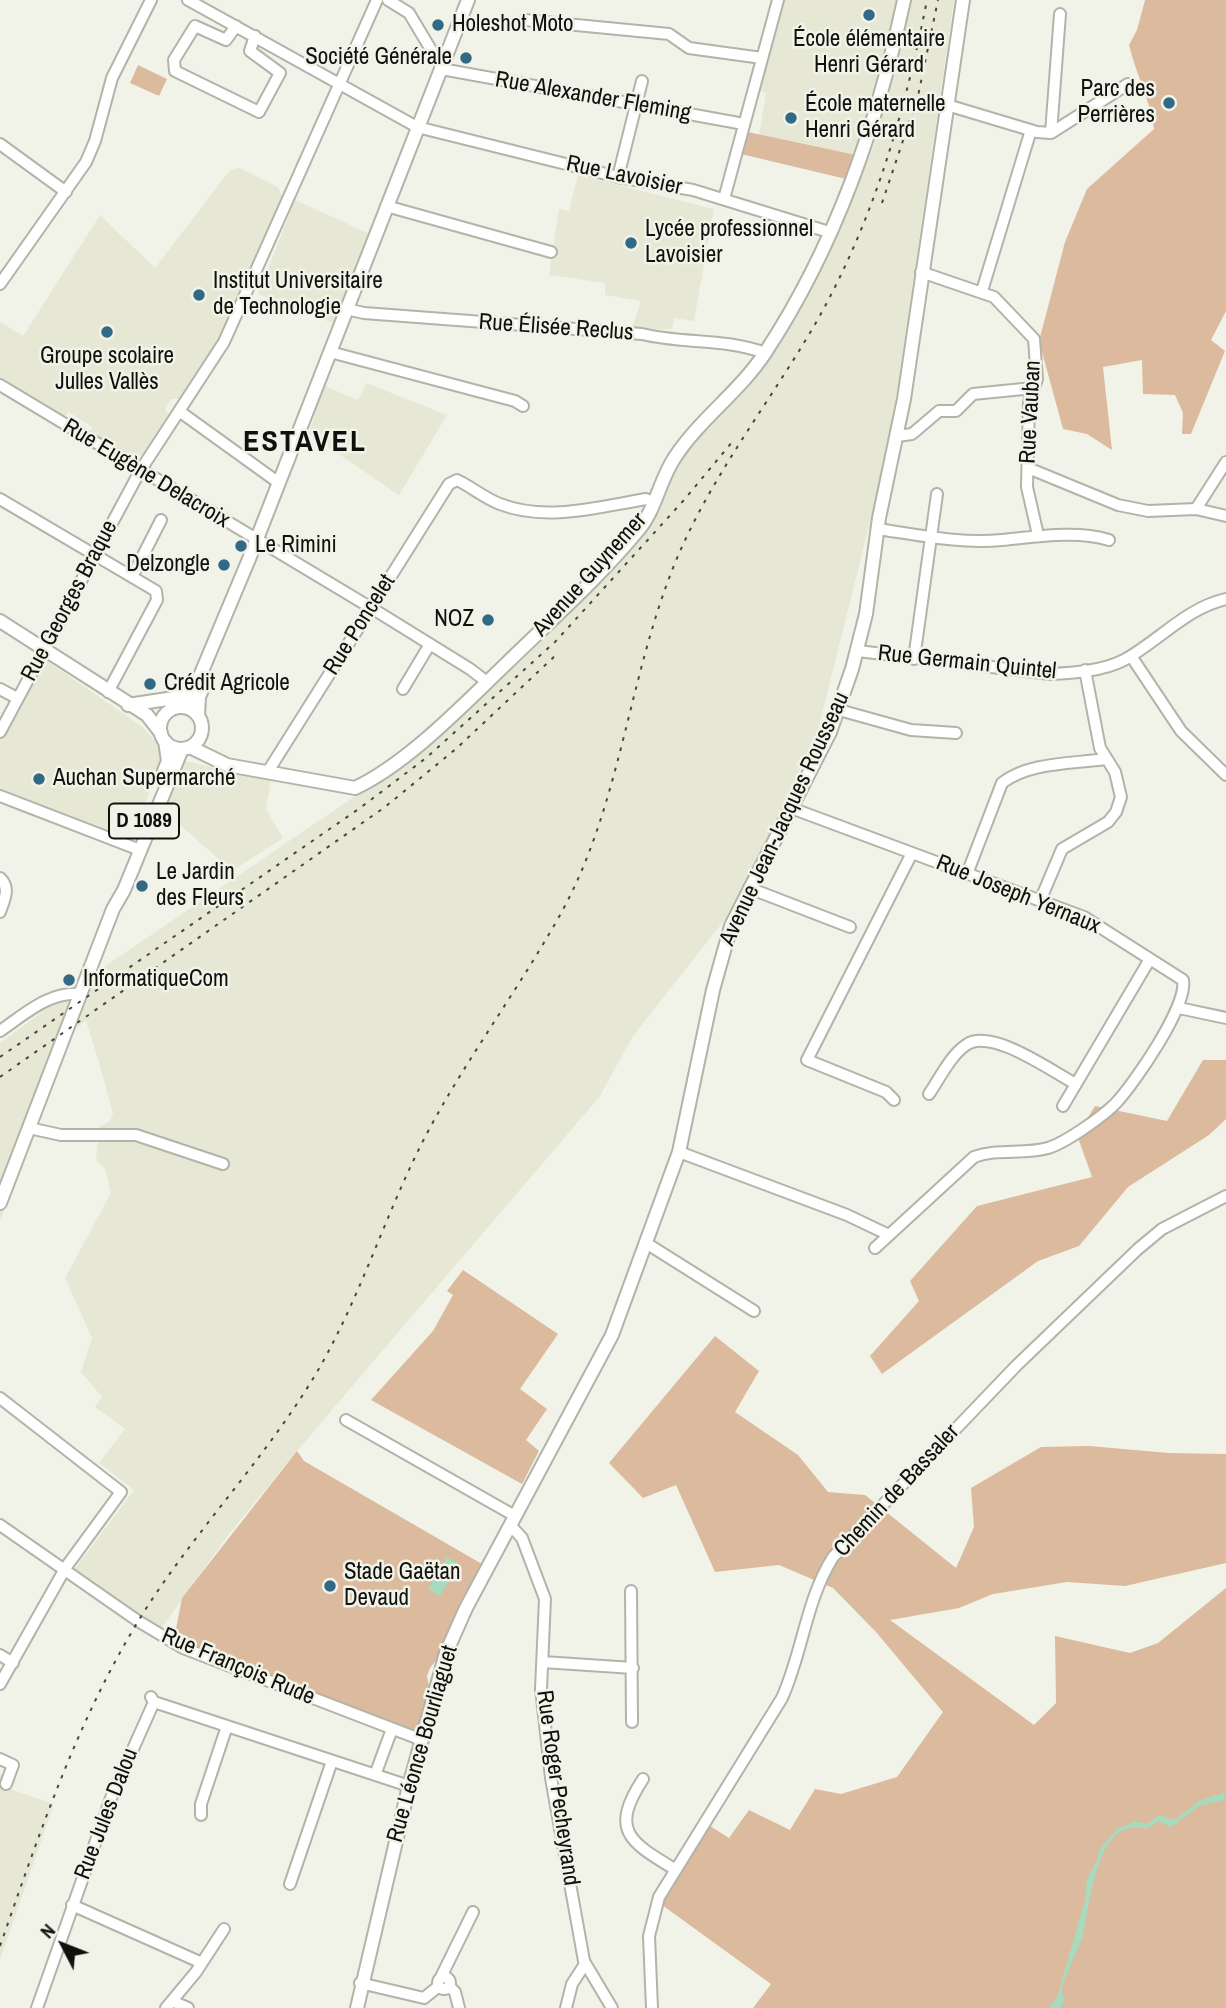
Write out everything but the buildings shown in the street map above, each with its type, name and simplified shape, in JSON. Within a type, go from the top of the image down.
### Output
[{"type":"main road","points":[[163,737],[162,721],[189,699],[257,540],[468,0]]},
{"type":"main road","name":"Avenue Guynemer","points":[[186,748],[220,763],[355,788],[380,774],[445,722],[639,528],[674,458],[765,353],[850,192],[877,115],[904,0]]},
{"type":"main road","name":"Avenue Jean-Jacques Rousseau","points":[[512,1521],[612,1335],[679,1152],[721,960],[731,926],[839,710],[858,651],[897,436],[963,0]]},
{"type":"main road","points":[[220,763],[202,730],[198,716],[199,697],[248,573],[249,559]]},
{"type":"main road","points":[[0,621],[146,715],[163,737],[186,748],[198,740],[202,730]]},
{"type":"main road","points":[[128,705],[174,698],[200,677]]},
{"type":"main road","points":[[146,715],[175,709],[198,716]]},
{"type":"main road","name":"D 1089","points":[[0,1203],[137,849],[168,761],[163,737]]},
{"type":"main road","name":"D 1089","points":[[137,849],[186,748]]},
{"type":"main road","name":"Rue Léonce Bourliaguet","points":[[357,2008],[375,1909],[382,1894],[446,1653],[466,1608],[512,1521]]},
{"type":"main road","name":"Rue Léonce Bourliaguet","points":[[350,2008],[362,1984]]},
{"type":"street","points":[[0,284],[91,152],[112,78],[151,0]]},
{"type":"street","name":"Rue Lavoisier","points":[[188,0],[417,127],[618,177],[724,199],[829,232]]},
{"type":"street","name":"Rue Georges Braque","points":[[0,732],[140,471],[224,342],[377,0]]},
{"type":"street","points":[[388,0],[409,13],[442,68]]},
{"type":"street","points":[[724,199],[778,0]]},
{"type":"street","points":[[1051,132],[1060,14]]},
{"type":"street","points":[[525,20],[669,34],[689,48],[762,58]]},
{"type":"street","points":[[236,26],[226,40],[200,26],[191,29],[174,60],[175,71],[259,112],[280,73],[250,51],[254,36]]},
{"type":"street","name":"Rue Alexander Fleming","points":[[442,68],[744,124]]},
{"type":"street","points":[[618,177],[638,106],[642,81]]},
{"type":"street","points":[[947,105],[1031,130],[1051,132],[1128,84]]},
{"type":"street","points":[[982,291],[1031,130]]},
{"type":"street","points":[[0,144],[65,192]]},
{"type":"street","points":[[386,206],[551,252]]},
{"type":"street","name":"Rue Vauban","points":[[921,272],[994,297],[1034,339],[1037,379],[1029,401],[1028,494],[1038,535]]},
{"type":"street","name":"Rue Élisée Reclus","points":[[346,309],[364,313],[642,334],[666,340],[749,348],[765,353]]},
{"type":"street","points":[[330,352],[515,401],[523,406]]},
{"type":"street","name":"Rue Eugène Delacroix","points":[[0,385],[430,644],[486,682]]},
{"type":"street","points":[[897,436],[912,434],[939,411],[956,411],[973,394],[1033,388]]},
{"type":"street","points":[[179,411],[279,483]]},
{"type":"street","points":[[1196,509],[1226,462]]},
{"type":"street","points":[[1028,468],[1118,505],[1148,511],[1196,509],[1226,516]]},
{"type":"street","name":"Rue Poncelet","points":[[267,773],[449,484],[457,480],[498,504],[532,513],[575,511],[646,499],[653,502]]},
{"type":"street","points":[[914,659],[937,494]]},
{"type":"street","points":[[1,501],[153,588],[157,600],[108,692]]},
{"type":"street","points":[[132,577],[161,520]]},
{"type":"street","points":[[878,529],[930,537],[1001,540],[1038,535],[1109,540]]},
{"type":"street","name":"Rue Germain Quintel","points":[[858,651],[1050,674],[1085,670],[1120,662],[1198,609],[1226,600]]},
{"type":"street","points":[[402,689],[430,644]]},
{"type":"street","points":[[1131,656],[1181,731],[1226,775]]},
{"type":"street","points":[[1040,901],[1062,849],[1095,832],[1116,812],[1120,786],[1100,748],[1085,670]]},
{"type":"street","points":[[0,689],[17,698]]},
{"type":"street","points":[[839,710],[911,730],[956,733]]},
{"type":"street","points":[[967,874],[1002,783],[1014,774],[1028,770],[1105,759]]},
{"type":"street","points":[[0,796],[137,849]]},
{"type":"street","name":"Rue Joseph Yernaux","points":[[791,808],[1084,917],[1183,980],[1185,988],[1180,1008]]},
{"type":"street","points":[[894,1100],[886,1092],[807,1060],[912,853]]},
{"type":"street","points":[[0,878],[6,884],[0,912]]},
{"type":"street","points":[[749,888],[850,927]]},
{"type":"street","points":[[1063,1106],[1150,959]]},
{"type":"street","points":[[0,1031],[50,997],[67,993],[81,994]]},
{"type":"street","points":[[876,1248],[974,1157],[1047,1148],[1107,1112],[1127,1089],[1180,1008],[1226,1018]]},
{"type":"street","points":[[929,1094],[956,1055],[967,1044],[980,1039],[996,1041],[1076,1084]]},
{"type":"street","points":[[29,1128],[61,1135],[136,1135],[223,1164]]},
{"type":"street","points":[[679,1152],[847,1215],[889,1235]]},
{"type":"street","name":"Chemin de Bassaler","points":[[676,1870],[782,1698],[797,1665],[816,1588],[842,1545],[1060,1322],[1138,1249],[1163,1230],[1226,1196]]},
{"type":"street","points":[[646,1243],[754,1311]]},
{"type":"street","points":[[0,1398],[121,1492],[65,1571],[0,1684]]},
{"type":"street","points":[[346,1420],[512,1521]]},
{"type":"street","name":"Rue Roger Pecheyrand","points":[[512,1521],[522,1538],[545,1600],[541,1689],[548,1754],[585,1964],[612,2008]]},
{"type":"street","name":"Rue François Rude","points":[[0,1525],[183,1648],[422,1741]]},
{"type":"street","points":[[631,1591],[632,1723]]},
{"type":"street","points":[[0,1655],[13,1662]]},
{"type":"street","points":[[543,1662],[633,1668]]},
{"type":"street","name":"Rue Jules Dalou","points":[[37,2008],[111,1798],[153,1699],[227,1726]]},
{"type":"street","points":[[201,1815],[201,1804],[227,1726],[409,1786]]},
{"type":"street","points":[[375,1775],[392,1729]]},
{"type":"street","points":[[0,1759],[13,1765],[6,1784]]},
{"type":"street","points":[[290,1884],[332,1761]]},
{"type":"street","points":[[643,1779],[628,1802],[628,1831],[643,1849],[676,1870],[659,1897],[649,1936],[652,2008]]},
{"type":"street","points":[[72,1905],[202,1963]]},
{"type":"street","points":[[459,2008],[445,1983],[448,1961],[473,1912]]},
{"type":"street","points":[[188,2008],[169,2004],[202,1963],[224,1929]]},
{"type":"street","points":[[566,2008],[571,1987],[585,1964]]},
{"type":"street","points":[[571,1987],[591,1977]]},
{"type":"street","points":[[362,1984],[425,2003],[445,1983]]},
{"type":"shaded area","points":[[783,0],[899,0],[890,31],[890,43],[886,43],[856,155],[759,135],[766,93],[760,90]]},
{"type":"shaded area","points":[[910,0],[954,0],[889,446],[818,730],[776,823],[726,918],[633,1036],[600,1096],[297,1451],[226,1538],[160,1630],[74,1570],[134,1490],[99,1463],[125,1429],[95,1407],[102,1397],[81,1372],[92,1338],[65,1278],[111,1193],[105,1169],[96,1160],[99,1127],[110,1121],[113,1114],[99,1062],[86,1021],[74,1029],[0,1220],[0,1043],[98,971],[420,752],[534,646],[653,520],[666,485],[685,454],[754,376],[850,205],[874,145]]},
{"type":"shaded area","points":[[1145,0],[1226,0],[1226,311],[1211,340],[1225,351],[1191,434],[1182,434],[1183,413],[1175,395],[1143,394],[1142,360],[1103,367],[1112,450],[1087,434],[1063,429],[1039,341],[1065,242],[1087,189],[1154,129],[1129,45],[1137,30]]},
{"type":"shaded area","points":[[138,65],[167,79],[159,96],[130,83]]},
{"type":"shaded area","points":[[748,132],[856,155],[846,179],[741,154]]},
{"type":"shaded area","name":"Groupe scolaire Julles Vallès","points":[[240,168],[278,187],[282,196],[220,337],[179,399],[171,399],[165,409],[168,415],[142,455],[132,457],[92,433],[92,427],[69,412],[64,417],[0,378],[0,322],[23,336],[100,215],[155,268],[230,170]]},
{"type":"shaded area","name":"Lycée professionnel Lavoisier","points":[[578,175],[714,209],[694,321],[674,318],[672,329],[631,330],[641,301],[605,295],[605,283],[549,275],[559,209],[569,211]]},
{"type":"shaded area","points":[[295,200],[370,234],[335,324],[258,294]]},
{"type":"shaded area","points":[[366,383],[447,415],[399,495],[309,434],[323,385],[358,400]]},
{"type":"shaded area","points":[[44,659],[143,727],[157,744],[162,758],[131,841],[0,791],[0,741]]},
{"type":"shaded area","points":[[181,760],[271,781],[266,809],[283,838],[232,871],[160,807]]},
{"type":"shaded area","points":[[1203,1060],[1226,1060],[1226,1119],[1209,1135],[1128,1187],[1079,1246],[1038,1261],[882,1374],[870,1356],[919,1301],[910,1281],[977,1206],[1092,1177],[1077,1135],[1095,1106],[1167,1121]]},
{"type":"shaded area","points":[[463,1270],[558,1334],[520,1389],[547,1409],[526,1440],[539,1451],[522,1484],[371,1400],[433,1331],[453,1295],[447,1291]]},
{"type":"shaded area","points":[[715,1336],[759,1371],[735,1412],[798,1455],[828,1492],[865,1495],[956,1568],[974,1527],[971,1488],[1041,1447],[1089,1446],[1169,1453],[1226,1454],[1226,1563],[1125,1586],[1067,1582],[993,1594],[959,1608],[890,1620],[1034,1725],[1056,1703],[1055,1636],[1130,1653],[1158,1643],[1226,1588],[1226,2008],[753,2008],[771,1984],[662,1905],[710,1826],[729,1838],[749,1810],[790,1830],[815,1789],[841,1794],[897,1777],[943,1712],[876,1632],[833,1588],[779,1565],[715,1572],[676,1485],[643,1498],[609,1463]]},
{"type":"shaded area","name":"Stade Gaëtan Devaud","points":[[297,1451],[304,1461],[482,1564],[459,1604],[441,1654],[430,1668],[427,1676],[430,1691],[420,1728],[410,1731],[174,1639],[182,1598]]},
{"type":"shaded area","points":[[447,1557],[459,1564],[440,1596],[428,1589]]},
{"type":"shaded area","points":[[0,1773],[4,1778],[1,1786],[54,1804],[0,1960]]},
{"type":"shaded area","points":[[1226,1792],[1224,1800],[1199,1806],[1171,1827],[1159,1821],[1147,1829],[1130,1828],[1116,1835],[1106,1848],[1098,1866],[1082,1938],[1063,1984],[1064,2000],[1061,2008],[1049,2008],[1057,1997],[1085,1900],[1087,1878],[1098,1859],[1099,1850],[1117,1829],[1135,1821],[1147,1824],[1160,1815],[1174,1820],[1199,1801]]},
{"type":"railway","points":[[0,1946],[64,1772],[123,1647],[167,1577],[275,1436],[314,1377],[345,1319],[424,1139],[456,1082],[543,944],[582,870],[600,823],[652,628],[668,580],[702,506],[818,319],[856,243],[898,124],[927,0]]},
{"type":"railway","points":[[882,203],[918,96],[938,0]]},
{"type":"railway","points":[[0,1057],[360,808],[426,758],[555,642],[684,500],[733,441]]},
{"type":"railway","points":[[0,1077],[385,807],[457,748],[557,654]]},
{"type":"place","name":"École élémentaire Henri Gérard","points":[[869,15]]},
{"type":"place","name":"Holeshot Moto","points":[[438,25]]},
{"type":"place","name":"Société Générale","points":[[466,58]]},
{"type":"place","name":"Parc des Perrières","points":[[1169,103]]},
{"type":"place","name":"École maternelle Henri Gérard","points":[[791,118]]},
{"type":"place","name":"Lycée professionnel Lavoisier","points":[[631,243]]},
{"type":"place","name":"Institut Universitaire de Technologie","points":[[199,295]]},
{"type":"place","name":"Groupe scolaire Julles Vallès","points":[[107,332]]},
{"type":"place","name":"Le Rimini","points":[[241,546]]},
{"type":"place","name":"Delzongle","points":[[224,565]]},
{"type":"place","name":"NOZ","points":[[488,620]]},
{"type":"place","name":"Crédit Agricole","points":[[150,684]]},
{"type":"place","name":"Auchan Supermarché","points":[[39,779]]},
{"type":"place","name":"Le Jardin des Fleurs","points":[[142,886]]},
{"type":"place","name":"InformatiqueCom","points":[[69,980]]},
{"type":"place","name":"Stade Gaëtan Devaud","points":[[330,1586]]},
{"type":"district","name":"ESTAVEL","points":[[305,443]]}]
